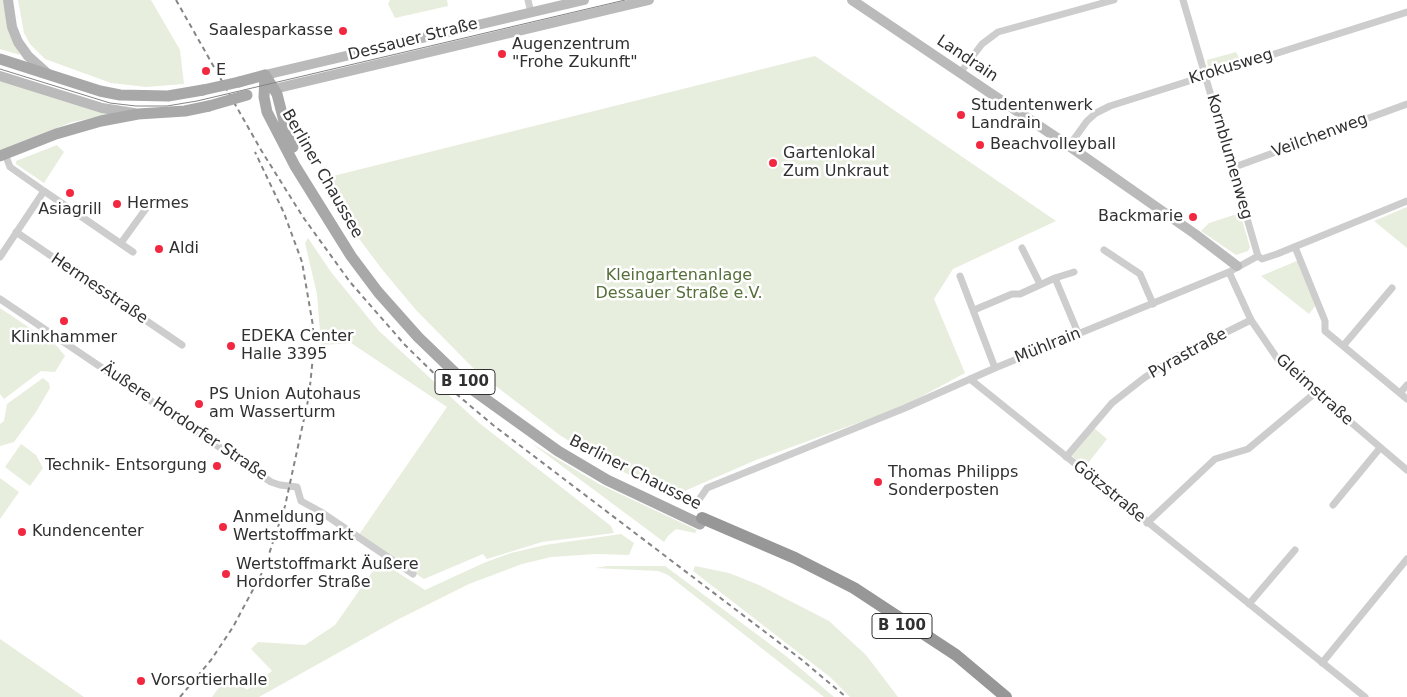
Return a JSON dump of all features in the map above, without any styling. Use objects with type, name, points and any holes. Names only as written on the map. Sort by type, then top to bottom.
[{"type":"highway","name":"Berliner Chaussee","points":[[701,521],[851,593],[950,659],[996,697]]},
{"type":"highway","name":"Berliner Chaussee","points":[[701,521],[795,558],[854,588],[956,655],[1006,697]]},
{"type":"main road","points":[[8,0],[12,27],[18,42],[28,56],[51,76]]},
{"type":"main road","name":"Dessauer Straße","points":[[0,59],[100,91],[134,97],[168,96],[239,82],[584,0]]},
{"type":"main road","name":"Dessauer Straße","points":[[2,155],[76,127],[138,114],[185,111],[209,106],[248,95],[649,0]]},
{"type":"main road","name":"Landrain","points":[[852,0],[1069,146],[1195,234],[1233,269]]},
{"type":"main road","name":"Berliner Chaussee","points":[[265,75],[269,90],[280,103],[288,137],[327,209],[371,272],[422,333],[477,384],[562,448],[627,484],[701,521]]},
{"type":"main road","points":[[0,76],[102,108],[138,114]]},
{"type":"main road","name":"Berliner Chaussee","points":[[269,90],[265,106],[295,166],[346,249],[391,306],[445,363],[473,390],[506,416],[558,451],[607,480],[701,521]]},
{"type":"main road","points":[[248,95],[259,98],[265,106]]},
{"type":"street","points":[[528,0],[531,13]]},
{"type":"street","points":[[960,73],[982,44],[998,32],[1114,0]]},
{"type":"street","name":"Kornblumenweg","points":[[1183,0],[1258,256]]},
{"type":"street","name":"Krokusweg","points":[[1069,146],[1087,121],[1103,110],[1205,74],[1407,12]]},
{"type":"street","name":"Veilchenweg","points":[[1232,168],[1407,104]]},
{"type":"street","points":[[2,155],[10,167],[134,252]]},
{"type":"street","points":[[0,257],[44,191]]},
{"type":"street","name":"Mühlrain","points":[[696,504],[707,488],[905,408],[995,368],[1152,304],[1233,269],[1258,256],[1262,259],[1296,247],[1407,201]]},
{"type":"street","points":[[121,243],[150,203]]},
{"type":"street","name":"Hermesstraße","points":[[16,232],[182,345]]},
{"type":"street","points":[[1296,247],[1325,321],[1325,331],[1407,399]]},
{"type":"street","points":[[1022,248],[1040,284]]},
{"type":"street","points":[[1104,250],[1140,274],[1152,304]]},
{"type":"street","name":"Gleimstraße","points":[[1233,269],[1251,320],[1279,361],[1314,393],[1407,470]]},
{"type":"street","points":[[974,310],[1074,272]]},
{"type":"street","points":[[960,276],[995,368]]},
{"type":"street","points":[[1055,278],[1078,334]]},
{"type":"street","points":[[1343,346],[1392,288]]},
{"type":"street","name":"Äußere Hordorfer Straße","points":[[0,299],[271,482],[297,487],[301,502],[413,574]]},
{"type":"street","name":"Pyrastraße","points":[[1066,457],[1112,403],[1144,378],[1174,358],[1251,320]]},
{"type":"street","name":"Götzstraße","points":[[970,379],[1365,697]]},
{"type":"street","points":[[1400,393],[1407,385]]},
{"type":"street","points":[[1147,523],[1170,499],[1215,459],[1248,449],[1314,393]]},
{"type":"street","points":[[1333,505],[1380,448]]},
{"type":"street","points":[[1249,604],[1295,550]]},
{"type":"street","points":[[1322,663],[1407,559]]},
{"type":"green space","points":[[0,0],[5,0],[20,55],[0,49]]},
{"type":"green space","points":[[18,0],[151,0],[180,50],[184,84],[146,87],[111,83],[45,59],[30,44],[24,33]]},
{"type":"green space","points":[[390,0],[447,0],[448,6],[395,18],[388,4]]},
{"type":"green space","points":[[1236,52],[1240,59],[1212,69],[1208,68],[1207,60]]},
{"type":"green space","name":"Kleingartenanlage Dessauer Straße e.V.","points":[[815,56],[1056,221],[953,269],[934,299],[965,373],[904,406],[756,460],[673,496],[615,468],[561,436],[476,371],[416,310],[381,268],[357,236],[321,179]]},
{"type":"green space","points":[[0,80],[109,114],[72,122],[0,150]]},
{"type":"green space","points":[[57,145],[64,152],[44,183],[16,164],[16,161]]},
{"type":"green space","points":[[1407,207],[1407,248],[1374,221]]},
{"type":"green space","points":[[1240,213],[1250,247],[1248,251],[1236,255],[1201,231],[1209,223]]},
{"type":"green space","points":[[308,238],[331,272],[379,331],[478,422],[611,526],[614,533],[542,542],[487,559],[483,554],[424,579],[358,536],[447,407],[351,343],[321,345],[317,294],[305,243]]},
{"type":"green space","points":[[1299,260],[1316,305],[1309,314],[1261,276]]},
{"type":"green space","points":[[0,308],[57,346],[65,356],[55,372],[41,371],[4,399],[0,394]]},
{"type":"green space","points":[[43,378],[49,383],[50,388],[36,412],[14,442],[0,446],[0,424],[4,421],[7,404]]},
{"type":"green space","points":[[1094,428],[1107,439],[1085,467],[1071,455]]},
{"type":"green space","points":[[531,443],[599,484],[697,530],[695,533],[676,529],[664,542]]},
{"type":"green space","points":[[21,444],[36,455],[43,468],[30,486],[5,467]]},
{"type":"green space","points":[[0,478],[19,492],[0,519]]},
{"type":"green space","points":[[621,534],[634,543],[629,555],[596,554],[551,557],[522,564],[469,584],[397,620],[259,697],[212,697],[229,674],[247,690],[272,671],[251,649],[258,642],[305,645],[335,625],[380,561],[425,590],[486,562],[511,553],[545,545]]},
{"type":"green space","points":[[607,566],[665,566],[786,656],[834,697],[824,697],[668,575],[658,571],[595,568]]},
{"type":"green space","points":[[695,566],[729,573],[759,585],[829,621],[866,655],[898,697],[850,697],[830,677],[693,571]]},
{"type":"green space","points":[[0,639],[84,697],[0,697]]},
{"type":"tram line","points":[[0,69],[110,103],[136,106],[167,106],[197,101],[625,0]]},
{"type":"railway","points":[[176,0],[261,150],[303,217],[350,282],[405,345],[448,387],[493,425],[802,660],[846,697]]},
{"type":"railway","points":[[180,697],[211,660],[233,627],[264,569],[285,506],[309,396],[313,356],[313,326],[302,262],[284,213],[255,152]]},
{"type":"place","name":"Saalesparkasse","points":[[343,31]]},
{"type":"place","name":"Augenzentrum \"Frohe Zukunft\"","points":[[502,54]]},
{"type":"place","name":"E","points":[[206,71]]},
{"type":"place","name":"Studentenwerk Landrain","points":[[961,115]]},
{"type":"place","name":"Beachvolleyball","points":[[980,145]]},
{"type":"place","name":"Gartenlokal Zum Unkraut","points":[[773,163]]},
{"type":"place","name":"Asiagrill","points":[[70,193]]},
{"type":"place","name":"Hermes","points":[[117,204]]},
{"type":"place","name":"Backmarie","points":[[1193,217]]},
{"type":"place","name":"Aldi","points":[[159,249]]},
{"type":"place","name":"Klinkhammer","points":[[64,321]]},
{"type":"place","name":"EDEKA Center Halle 3395","points":[[231,346]]},
{"type":"place","name":"PS Union Autohaus am Wasserturm","points":[[199,404]]},
{"type":"place","name":"Technik- Entsorgung","points":[[217,466]]},
{"type":"place","name":"Thomas Philipps Sonderposten","points":[[878,482]]},
{"type":"place","name":"Anmeldung Wertstoffmarkt","points":[[223,527]]},
{"type":"place","name":"Kundencenter","points":[[22,532]]},
{"type":"place","name":"Wertstoffmarkt Äußere Hordorfer Straße","points":[[226,574]]},
{"type":"place","name":"Vorsortierhalle","points":[[141,681]]}]
